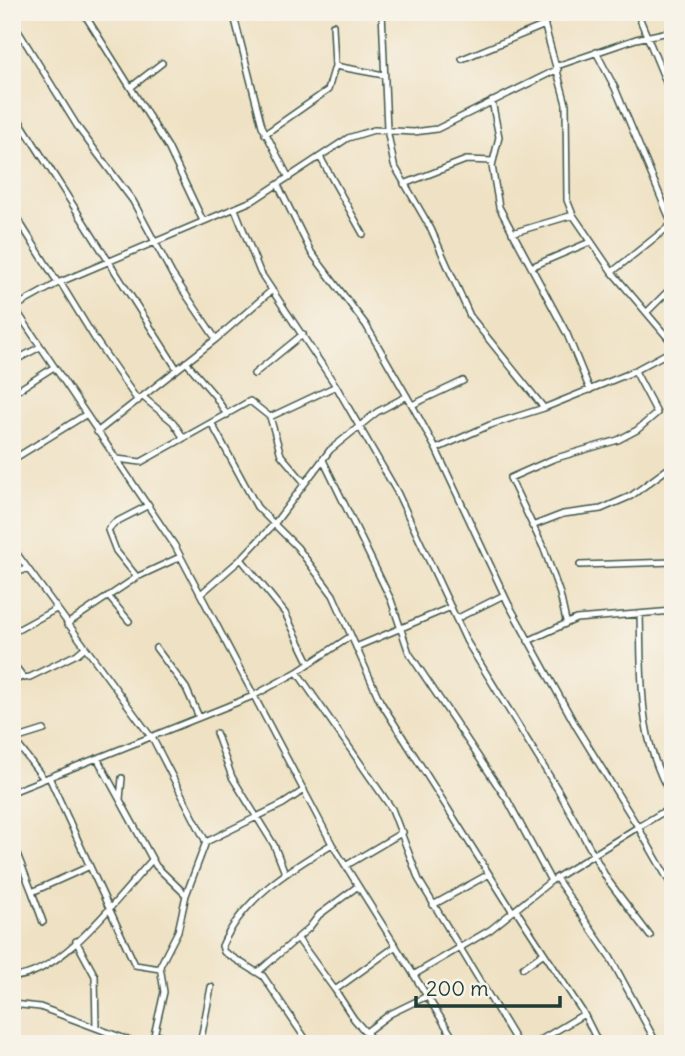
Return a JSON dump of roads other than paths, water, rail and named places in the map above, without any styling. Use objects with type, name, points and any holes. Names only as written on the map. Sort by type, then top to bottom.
[{"type":"street","points":[[83,12],[168,147],[203,221]]},
{"type":"street","points":[[233,12],[265,134],[289,178]]},
{"type":"street","points":[[383,12],[384,75],[390,154],[404,184],[431,229],[470,316],[544,408]]},
{"type":"street","points":[[541,12],[566,104],[566,194],[573,215],[612,272],[673,344]]},
{"type":"street","points":[[637,12],[673,99]]},
{"type":"street","points":[[12,21],[79,129],[133,201],[154,242],[216,339]]},
{"type":"street","points":[[265,134],[328,90],[335,66],[333,25]]},
{"type":"street","points":[[461,59],[545,25]]},
{"type":"street","points":[[457,1044],[332,844],[202,593],[149,505],[96,432],[13,307],[59,282],[235,209],[362,132],[437,130],[557,67],[596,52],[673,31]]},
{"type":"street","points":[[596,52],[615,88],[672,224],[612,272]]},
{"type":"street","points":[[131,87],[162,62]]},
{"type":"street","points":[[335,66],[384,75]]},
{"type":"street","points":[[492,101],[499,137],[493,161],[496,195],[512,233],[567,334],[590,390]]},
{"type":"street","points":[[12,109],[106,262],[177,369]]},
{"type":"street","points":[[320,157],[363,234]]},
{"type":"street","points":[[404,184],[460,162],[493,161]]},
{"type":"street","points":[[278,185],[311,252],[366,325],[407,396],[436,449],[528,641],[673,888]]},
{"type":"street","points":[[235,209],[260,272],[336,386],[397,492],[467,642],[607,879],[650,936]]},
{"type":"street","points":[[12,210],[140,399],[173,422],[183,437]]},
{"type":"street","points":[[512,233],[573,215]]},
{"type":"street","points":[[531,267],[590,242]]},
{"type":"street","points":[[647,312],[673,286]]},
{"type":"street","points":[[96,432],[216,339],[272,290]]},
{"type":"street","points":[[254,374],[303,334]]},
{"type":"street","points":[[12,362],[40,347]]},
{"type":"street","points":[[436,449],[490,425],[590,390],[673,350]]},
{"type":"street","points":[[186,362],[215,396],[227,415]]},
{"type":"street","points":[[12,394],[54,367]]},
{"type":"street","points":[[566,621],[560,594],[510,478],[553,458],[627,436],[657,413],[635,370]]},
{"type":"street","points":[[412,405],[463,381]]},
{"type":"street","points":[[270,417],[336,386]]},
{"type":"street","points":[[202,593],[241,559],[275,523],[330,450],[377,412],[407,396]]},
{"type":"street","points":[[116,459],[137,463],[253,400],[270,417],[281,455],[304,482]]},
{"type":"street","points":[[12,460],[85,415]]},
{"type":"street","points":[[212,424],[246,491],[325,582],[380,701],[489,874],[584,1014],[599,1044]]},
{"type":"street","points":[[323,460],[382,580],[409,653],[508,801],[554,880],[610,957],[657,1044]]},
{"type":"street","points":[[532,526],[563,514],[601,509],[631,496],[673,465]]},
{"type":"street","points":[[137,577],[116,551],[108,530],[149,505]]},
{"type":"street","points":[[12,547],[83,648],[151,737],[206,842]]},
{"type":"street","points":[[67,624],[137,577],[180,557]]},
{"type":"street","points":[[241,559],[285,613],[309,662]]},
{"type":"street","points":[[580,565],[673,562]]},
{"type":"street","points":[[12,576],[27,568]]},
{"type":"street","points":[[456,619],[504,595]]},
{"type":"street","points":[[108,596],[129,621]]},
{"type":"street","points":[[356,647],[451,607]]},
{"type":"street","points":[[12,633],[56,609]]},
{"type":"street","points":[[528,641],[566,621],[673,611]]},
{"type":"street","points":[[640,614],[643,718],[656,767],[673,799]]},
{"type":"street","points":[[12,792],[253,696],[297,672],[351,636]]},
{"type":"street","points":[[12,684],[22,676],[36,676],[83,648]]},
{"type":"street","points":[[156,648],[186,688],[199,717]]},
{"type":"street","points":[[12,662],[22,676]]},
{"type":"street","points":[[297,672],[392,809],[418,880],[462,948],[518,1044]]},
{"type":"street","points":[[44,730],[13,739],[47,778],[135,965],[160,969]]},
{"type":"street","points":[[216,733],[232,777],[257,817],[285,873]]},
{"type":"street","points":[[98,758],[152,860],[186,895]]},
{"type":"street","points":[[120,799],[122,778]]},
{"type":"street","points":[[152,1044],[164,992],[161,962],[178,931],[186,895],[206,842],[304,790]]},
{"type":"street","points":[[415,974],[462,948],[594,853],[673,806]]},
{"type":"street","points":[[347,865],[402,832]]},
{"type":"street","points":[[12,841],[43,922]]},
{"type":"street","points":[[309,1044],[258,972],[224,952],[222,946],[248,905],[285,873],[332,844]]},
{"type":"street","points":[[12,977],[40,971],[76,941],[152,860]]},
{"type":"street","points":[[32,892],[88,867]]},
{"type":"street","points":[[433,905],[489,874]]},
{"type":"street","points":[[258,972],[298,939],[319,915],[358,886]]},
{"type":"street","points":[[298,939],[376,1044]]},
{"type":"street","points":[[76,941],[95,976],[96,1027]]},
{"type":"street","points":[[335,989],[396,946]]},
{"type":"street","points":[[523,968],[544,953]]},
{"type":"street","points":[[156,1035],[200,1044],[211,987]]},
{"type":"street","points":[[366,1032],[390,1014],[427,996]]},
{"type":"street","points":[[12,1004],[40,1006],[139,1044]]},
{"type":"street","points":[[534,1044],[584,1014]]}]
